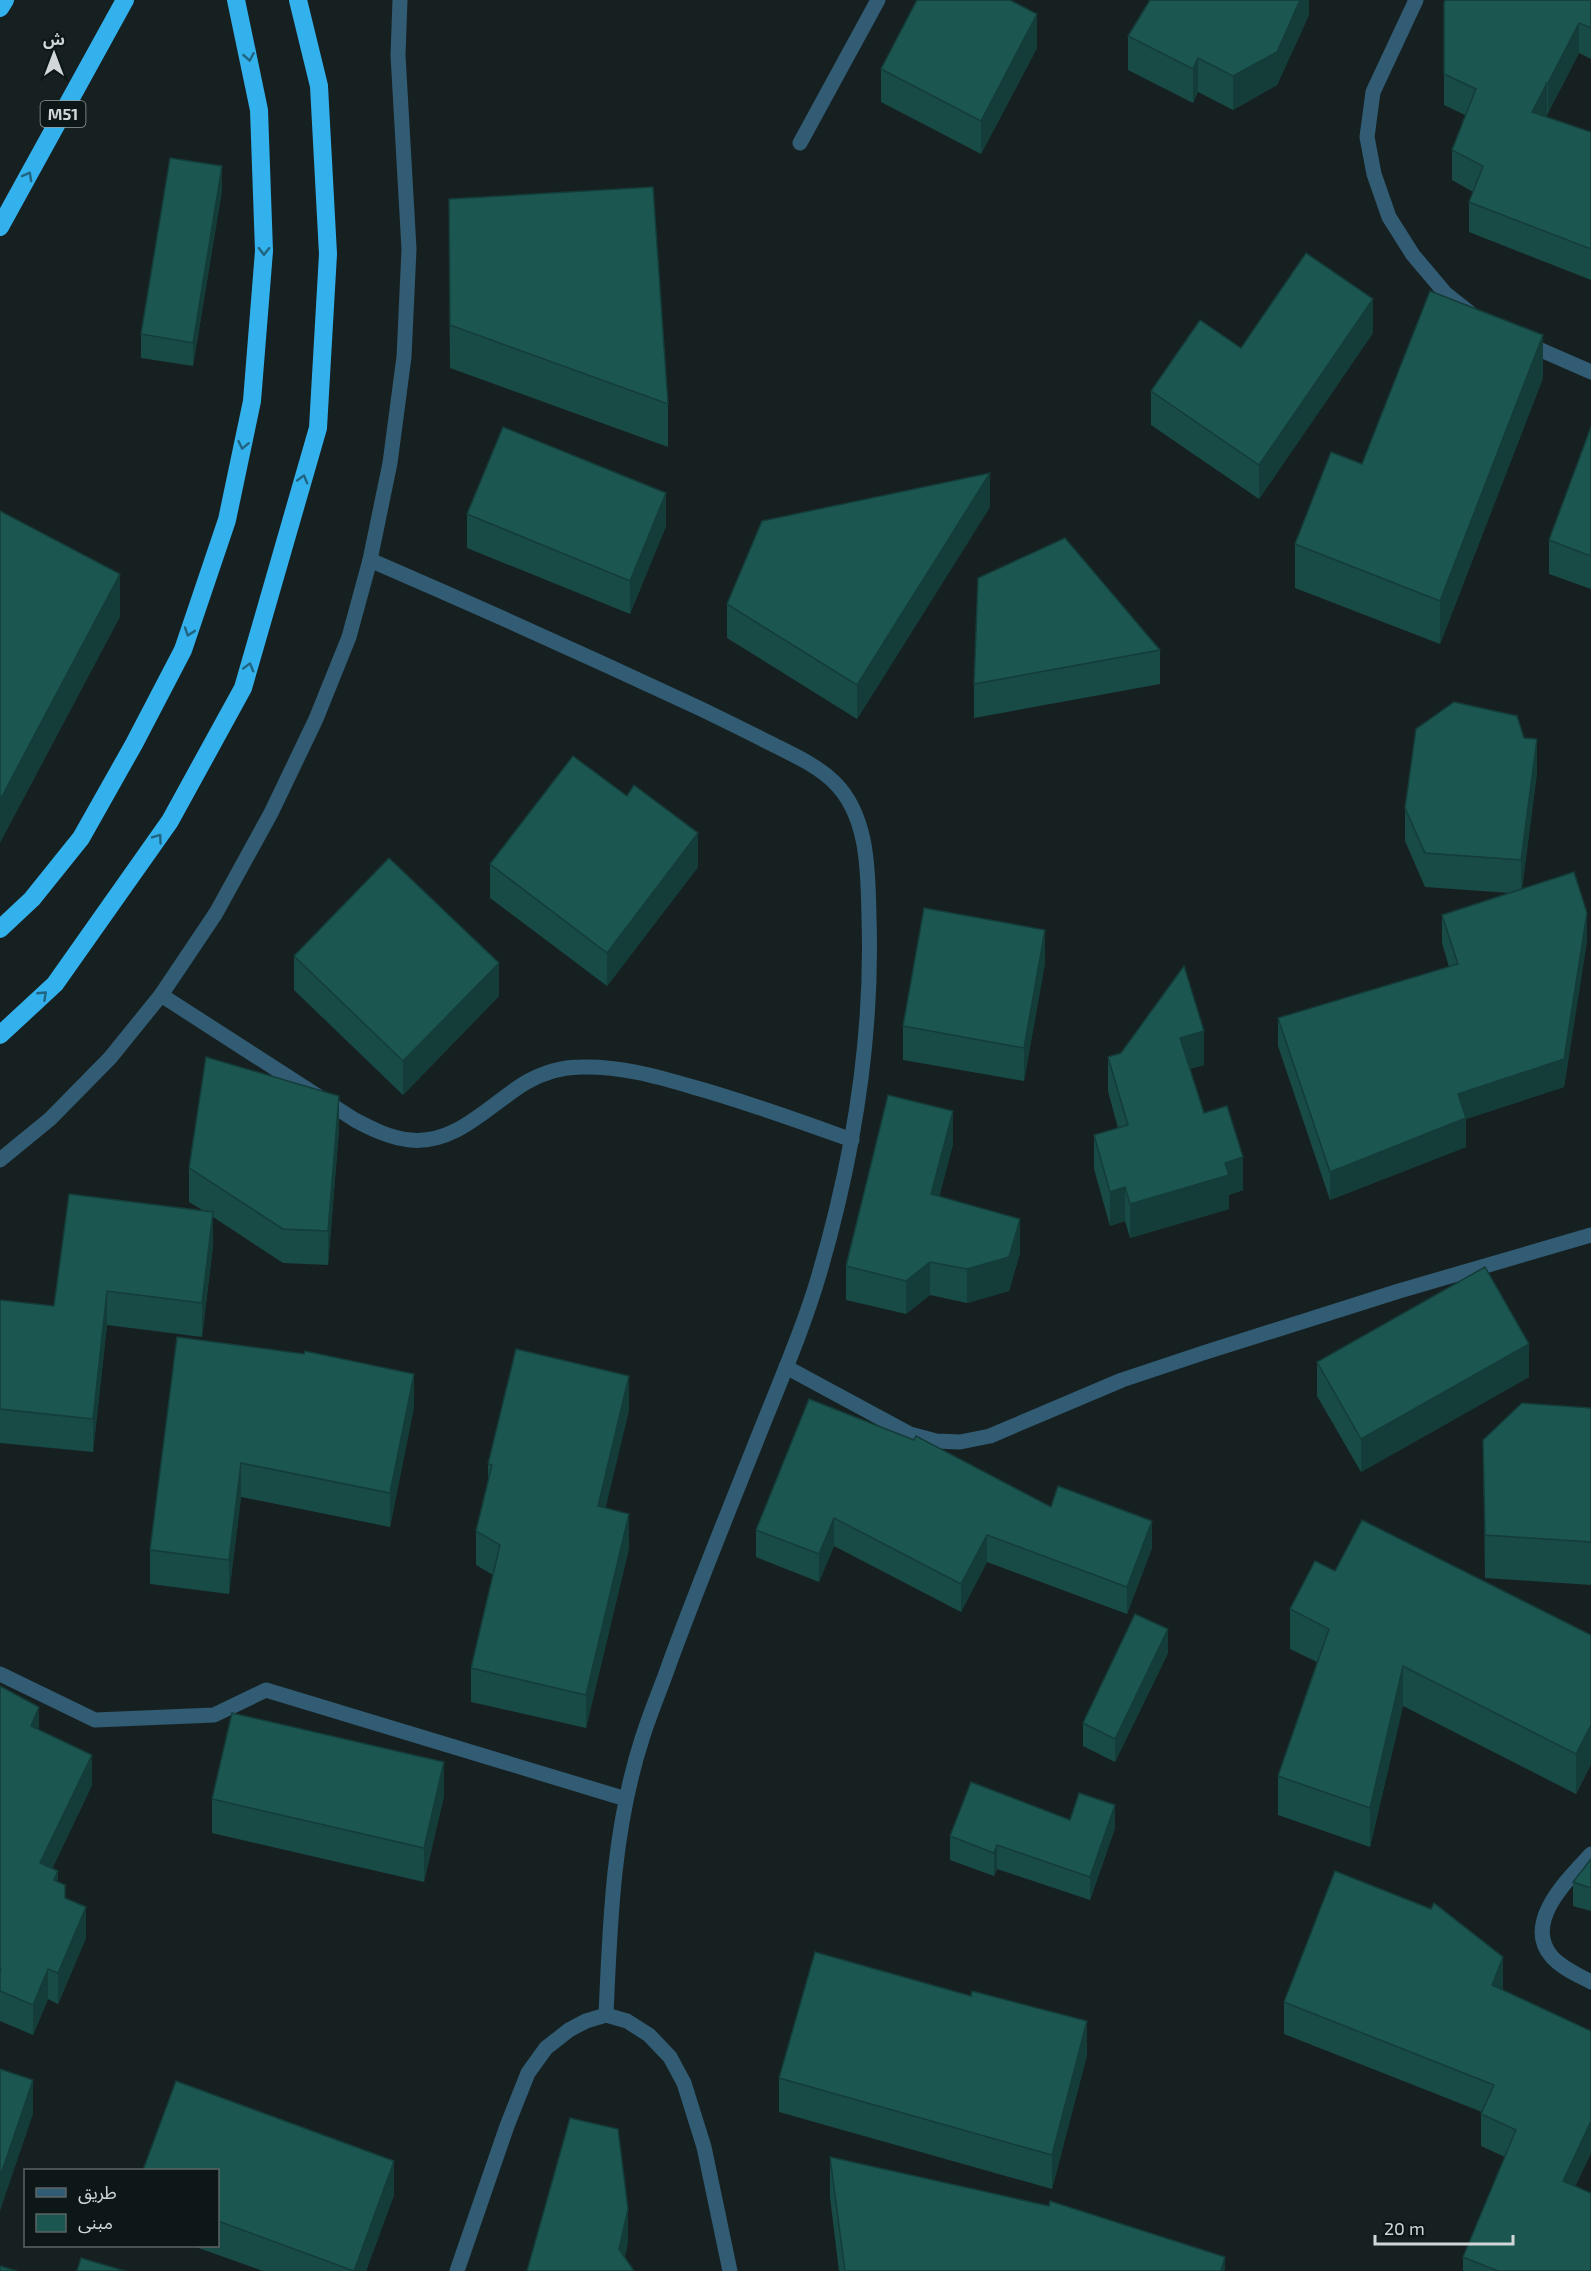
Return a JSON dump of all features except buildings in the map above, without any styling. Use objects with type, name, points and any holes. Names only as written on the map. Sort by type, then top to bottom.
[{"type":"highway","points":[[0,8],[5,0]]},
{"type":"highway","name":"M51","points":[[0,227],[125,0]]},
{"type":"highway","points":[[0,929],[32,899],[81,838],[134,744],[183,650],[227,520],[252,400],[264,251],[259,110],[236,0]]},
{"type":"highway","points":[[0,1035],[55,984],[170,821],[243,688],[318,428],[328,254],[319,86],[298,0]]},
{"type":"street","points":[[0,1160],[50,1119],[110,1058],[161,995],[216,913],[272,813],[316,720],[349,638],[370,560],[390,463],[404,357],[409,249],[398,55],[400,0]]},
{"type":"street","points":[[800,143],[878,0]]},
{"type":"street","points":[[1416,0],[1373,92],[1367,137],[1374,174],[1389,217],[1413,255],[1446,294],[1483,323]]},
{"type":"street","points":[[1516,338],[1591,372]]},
{"type":"street","points":[[370,560],[549,638],[808,762],[836,783],[850,805],[863,837],[868,881],[870,946],[868,1011],[852,1140],[819,1275],[786,1367],[696,1591],[641,1740],[616,1849],[611,1902],[606,2015]]},
{"type":"street","points":[[161,995],[355,1120],[382,1134],[411,1140],[438,1137],[460,1129],[526,1082],[552,1071],[579,1067],[613,1068],[647,1074],[728,1097],[852,1140]]},
{"type":"street","points":[[786,1367],[910,1434],[936,1441],[960,1443],[990,1436],[1122,1380],[1203,1353],[1410,1287],[1591,1235]]},
{"type":"street","points":[[0,1674],[95,1720],[214,1715],[266,1690],[626,1799]]},
{"type":"street","points":[[1591,1854],[1555,1896],[1544,1916],[1542,1932],[1544,1943],[1560,1965],[1591,1982]]},
{"type":"street","points":[[457,2271],[507,2126],[528,2073],[546,2048],[569,2030],[586,2021],[606,2015],[627,2021],[649,2035],[670,2057],[684,2083],[704,2147],[730,2271]]}]
